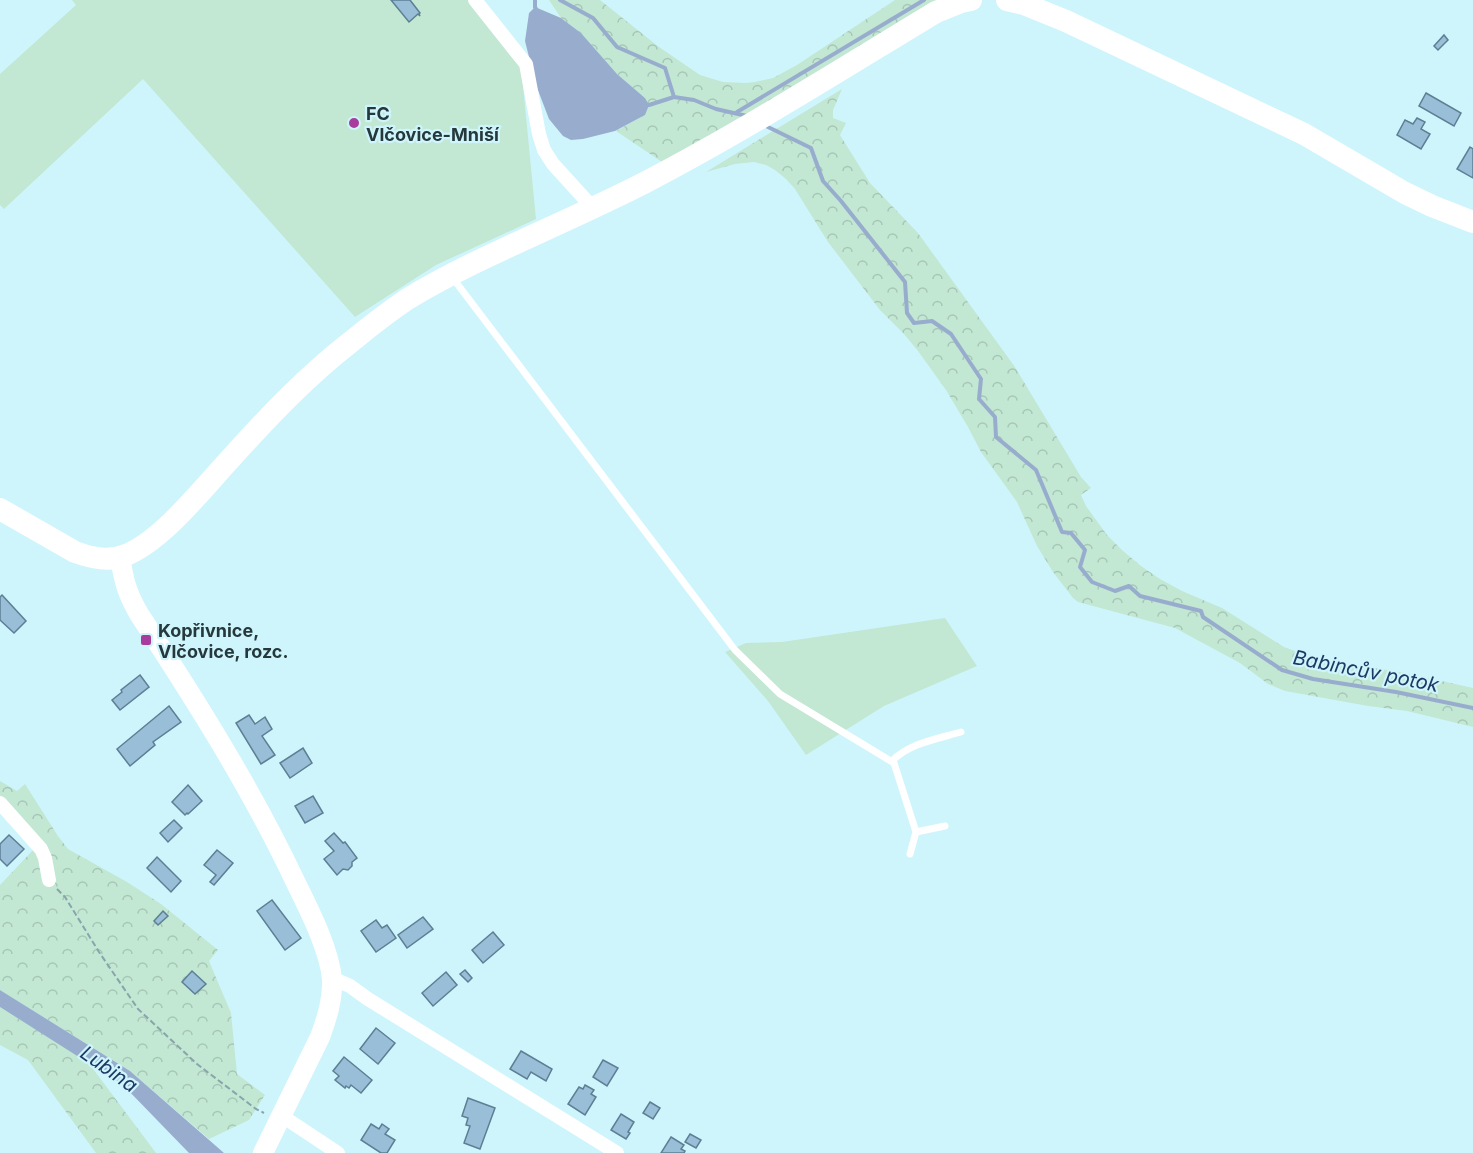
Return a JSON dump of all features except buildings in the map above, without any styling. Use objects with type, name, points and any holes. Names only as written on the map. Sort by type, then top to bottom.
[{"type":"main road","points":[[0,509],[75,552],[108,559],[135,551],[155,538],[264,422],[331,357],[406,300],[464,267],[593,208],[699,154],[936,12],[971,0]]},
{"type":"main road","points":[[1007,0],[1024,4],[1066,21],[1304,134],[1405,193],[1473,222]]},
{"type":"main road","points":[[120,557],[124,581],[134,605],[242,778],[275,839],[306,903],[324,948],[332,978],[329,1007],[320,1037],[263,1153]]},
{"type":"street","points":[[475,0],[526,64],[544,150],[553,164],[593,208]]},
{"type":"street","points":[[0,803],[41,849],[49,880]]},
{"type":"street","points":[[332,978],[350,986],[617,1153]]},
{"type":"street","points":[[282,1116],[338,1153]]},
{"type":"lane","points":[[450,275],[735,650],[780,694],[894,763],[916,832],[910,854]]},
{"type":"lane","points":[[892,761],[899,753],[920,743],[961,732]]},
{"type":"lane","points":[[916,832],[945,826]]},
{"type":"path","points":[[49,880],[65,897],[138,1009],[197,1064],[256,1109],[266,1113],[272,1109],[282,1116]]},
{"type":"green space","name":"FC Vlčovice-Mniší","points":[[72,0],[468,0],[521,65],[536,219],[436,265],[355,317],[143,79],[4,209],[0,205],[0,74],[76,5]]},
{"type":"green space","points":[[549,0],[600,0],[659,47],[700,75],[723,82],[746,83],[773,78],[797,65],[895,0],[937,0],[721,130],[662,162],[616,131],[645,115],[645,98],[617,74],[581,33],[561,18]]},
{"type":"green space","points":[[842,89],[833,110],[833,118],[846,123],[840,135],[870,183],[918,233],[1015,367],[1081,477],[1091,488],[1081,495],[1086,506],[1107,535],[1141,566],[1160,579],[1222,608],[1284,647],[1317,659],[1406,673],[1473,688],[1473,727],[1407,711],[1285,691],[1268,684],[1240,663],[1175,628],[1078,602],[1073,598],[1037,546],[1017,502],[981,452],[946,390],[918,351],[880,310],[828,242],[795,189],[775,170],[754,162],[735,164],[706,172]]},
{"type":"green space","points":[[945,618],[977,666],[884,706],[806,755],[768,701],[725,652],[746,643],[782,642]]},
{"type":"green space","points":[[0,781],[17,791],[25,784],[68,849],[161,904],[218,950],[209,961],[231,1013],[237,1074],[265,1095],[249,1120],[209,1139],[130,1071],[0,990],[0,885],[34,849],[0,810]]},
{"type":"green space","points":[[0,1007],[88,1062],[156,1153],[96,1153],[28,1060],[0,1045]]},
{"type":"water","points":[[535,7],[561,18],[581,33],[617,74],[645,98],[649,105],[645,115],[615,131],[583,139],[571,140],[563,136],[549,119],[536,85],[525,41],[529,13]]},
{"type":"water","name":"Lubina","points":[[0,990],[130,1071],[224,1153],[189,1153],[123,1085],[0,1007]]},
{"type":"waterway","points":[[535,0],[537,11]]},
{"type":"waterway","name":"Babincův potok","points":[[560,0],[593,18],[617,47],[665,68],[674,97],[694,100],[716,109],[747,116]]},
{"type":"waterway","points":[[737,112],[924,0]]},
{"type":"waterway","points":[[644,105],[674,97]]},
{"type":"waterway","name":"Babincův potok","points":[[768,127],[811,148],[823,181],[905,282],[907,313],[914,323],[932,321],[951,334],[981,379],[979,399],[995,417],[996,437],[1036,470],[1062,532],[1071,533],[1085,550],[1080,567],[1092,582],[1115,591],[1129,586],[1140,596],[1201,611],[1203,617],[1282,670],[1313,679],[1396,692],[1473,708]]},
{"type":"place","name":"FC Vlčovice-Mniší","points":[[354,123]]},
{"type":"place","name":"Kopřivnice, Vlčovice, rozc.","points":[[146,640]]}]
